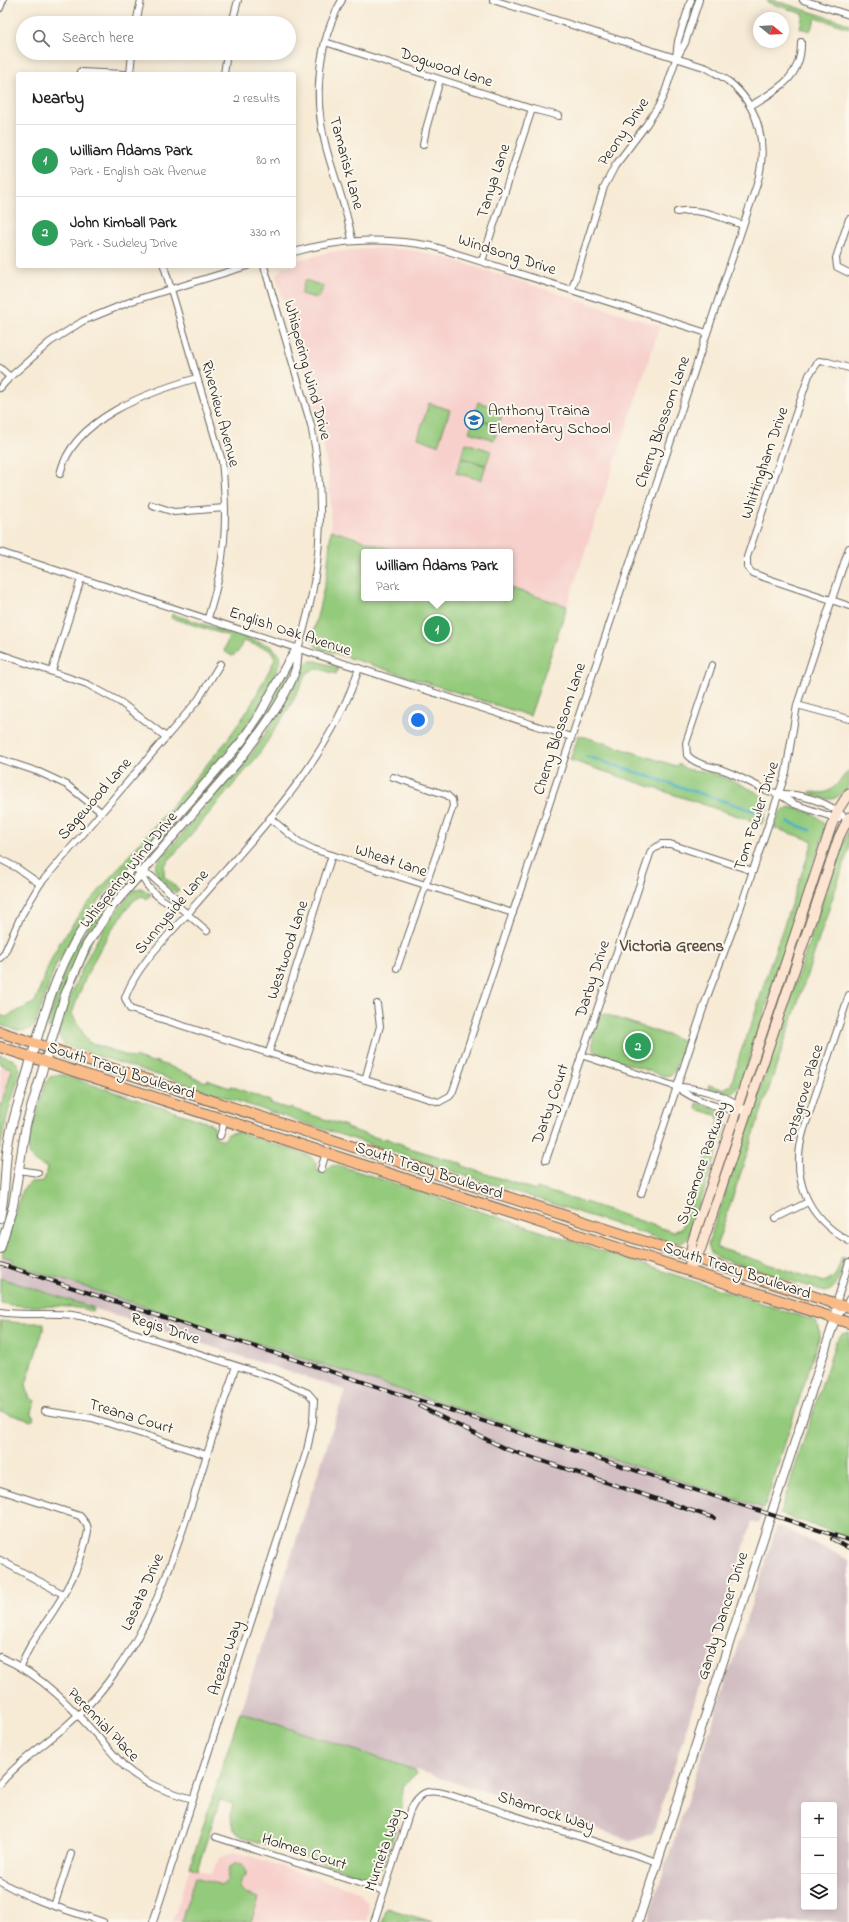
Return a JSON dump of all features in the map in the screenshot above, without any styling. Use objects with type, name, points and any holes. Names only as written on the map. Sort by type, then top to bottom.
[{"type":"main road","name":"Sycamore Parkway","points":[[693,1257],[692,1243],[737,1108],[837,814],[849,793]]},
{"type":"main road","name":"Sycamore Parkway","points":[[689,1271],[747,1111],[839,837],[848,819]]},
{"type":"main road","name":"South Tracy Boulevard","points":[[0,1032],[693,1257],[845,1304]]},
{"type":"main road","name":"South Tracy Boulevard","points":[[0,1047],[849,1323]]},
{"type":"street","points":[[0,8],[3,0]]},
{"type":"street","points":[[138,16],[141,0]]},
{"type":"street","points":[[234,16],[238,0]]},
{"type":"street","name":"Tamarisk Lane","points":[[342,0],[332,20],[325,42],[318,86],[321,126],[349,222],[352,240]]},
{"type":"street","name":"Cherry Blossom Lane","points":[[365,1080],[432,1102],[445,1100],[454,1091],[743,225],[760,172],[762,159],[761,134],[750,106],[738,90],[727,80],[706,68],[493,0]]},
{"type":"street","name":"Peony Drive","points":[[676,59],[678,41],[691,0]]},
{"type":"street","name":"Peony Drive","points":[[572,289],[604,188],[615,166],[658,107],[665,92],[676,59],[685,43],[699,0]]},
{"type":"street","points":[[803,0],[849,15]]},
{"type":"street","name":"Dogwood Lane","points":[[325,42],[440,80],[559,116]]},
{"type":"street","points":[[750,106],[775,92],[792,76],[800,60],[801,42]]},
{"type":"street","points":[[130,72],[131,60]]},
{"type":"street","points":[[224,72],[226,60]]},
{"type":"street","points":[[423,145],[440,80]]},
{"type":"street","name":"Tanya Lane","points":[[482,261],[532,109]]},
{"type":"street","points":[[677,212],[686,210],[701,212],[743,225]]},
{"type":"street","points":[[849,219],[836,258],[837,266],[849,273]]},
{"type":"street","name":"Windsong Drive","points":[[296,251],[352,240],[396,240],[432,246],[572,289],[707,333]]},
{"type":"street","name":"Riverview Avenue","points":[[165,268],[222,461],[225,508],[225,541],[221,569],[208,618]]},
{"type":"street","points":[[0,388],[10,377],[50,342],[83,321],[132,301],[240,268]]},
{"type":"street","name":"Whispering Wind Drive","points":[[0,1249],[13,1206],[26,1124],[70,982],[86,946],[112,908],[238,762],[257,737],[279,702],[296,668],[298,649],[312,599],[317,573],[320,497],[315,444],[311,425],[265,268]]},
{"type":"street","name":"Whittingham Drive","points":[[832,600],[752,572],[747,567],[747,557],[809,374],[819,362],[828,362],[849,368]]},
{"type":"street","points":[[0,368],[10,377]]},
{"type":"street","points":[[60,474],[63,461],[74,445],[91,428],[107,416],[130,402],[157,390],[197,378]]},
{"type":"street","points":[[152,506],[174,512],[225,508]]},
{"type":"street","name":"Tom Fowler Drive","points":[[641,1194],[779,794],[789,761],[797,705],[849,548]]},
{"type":"street","name":"English Oak Avenue","points":[[0,552],[81,579],[208,618],[298,649],[571,737]]},
{"type":"street","points":[[52,671],[81,579]]},
{"type":"street","points":[[832,600],[849,606]]},
{"type":"street","name":"Whispering Wind Drive","points":[[0,1218],[5,1193],[6,1162],[10,1134],[35,1043],[56,981],[73,944],[92,915],[241,742],[265,706],[287,664],[298,649]]},
{"type":"street","points":[[0,654],[87,684],[120,702],[166,738]]},
{"type":"street","name":"Sagewood Lane","points":[[0,958],[4,954],[21,916],[40,884],[198,700],[220,664]]},
{"type":"street","points":[[712,665],[686,742],[687,755],[697,762],[733,774],[753,785],[779,794],[794,804],[837,814]]},
{"type":"street","name":"Sunnyside Lane","points":[[359,668],[348,698],[314,762],[270,818],[168,934],[128,990],[125,998],[130,1009],[322,1070],[365,1080]]},
{"type":"street","points":[[797,705],[849,719]]},
{"type":"street","points":[[0,759],[39,772],[67,785],[101,812]]},
{"type":"street","points":[[393,777],[447,795],[452,800],[453,806],[397,968]]},
{"type":"street","points":[[779,794],[797,795],[848,819]]},
{"type":"street","name":"Wheat Lane","points":[[270,818],[299,842],[313,849],[512,914]]},
{"type":"street","name":"Darby Drive","points":[[581,1055],[648,855],[657,846],[670,844],[753,871]]},
{"type":"street","name":"Westwood Lane","points":[[269,1052],[332,855]]},
{"type":"street","points":[[0,859],[17,868],[40,884]]},
{"type":"street","points":[[134,867],[141,874],[144,883],[169,904],[178,906],[207,931]]},
{"type":"street","points":[[141,874],[151,876],[175,897],[178,906]]},
{"type":"street","name":"Potsgrove Place","points":[[808,1202],[799,1173],[799,1153],[801,1141],[849,995]]},
{"type":"street","points":[[365,1080],[380,1026],[378,1004]]},
{"type":"street","points":[[581,1055],[677,1087],[690,1087],[737,1108]]},
{"type":"street","name":"Darby Court","points":[[546,1160],[581,1055]]},
{"type":"street","points":[[677,1087],[688,1096],[747,1111]]},
{"type":"street","points":[[220,1136],[225,1120]]},
{"type":"street","points":[[321,1169],[326,1153]]},
{"type":"street","points":[[19,1170],[38,1173]]},
{"type":"street","points":[[776,1218],[808,1202],[826,1224],[849,1241]]},
{"type":"street","points":[[835,1319],[845,1304],[849,1262]]},
{"type":"street","points":[[835,1319],[845,1304]]},
{"type":"street","name":"Regis Drive","points":[[0,1312],[30,1315],[62,1314],[80,1316],[274,1378],[308,1393],[314,1400]]},
{"type":"street","name":"Gandy Dancer Drive","points":[[638,1922],[835,1319]]},
{"type":"street","name":"Lasata Drive","points":[[0,1784],[3,1775],[77,1716],[107,1683],[148,1621],[170,1567],[236,1366]]},
{"type":"street","name":"Arezzo Way","points":[[153,1922],[307,1450],[313,1421],[314,1400]]},
{"type":"street","name":"Treana Court","points":[[45,1411],[92,1418],[207,1455]]},
{"type":"street","points":[[0,1490],[80,1516],[87,1525],[87,1537],[64,1594],[35,1638],[21,1666]]},
{"type":"street","points":[[0,1560],[64,1594]]},
{"type":"street","name":"Perennial Place","points":[[0,1657],[21,1666],[48,1687],[125,1767],[137,1777],[156,1788],[194,1799]]},
{"type":"street","name":"Shamrock Way","points":[[427,1792],[432,1790],[447,1794],[658,1862]]},
{"type":"street","name":"Murrieta Way","points":[[374,1922],[410,1811],[415,1800],[427,1792]]},
{"type":"street","name":"Holmes Court","points":[[216,1837],[384,1891]]},
{"type":"street","points":[[54,1906],[71,1854]]},
{"type":"street","points":[[0,1881],[13,1890],[54,1906],[103,1922]]},
{"type":"shaded area","name":"Anthony Traina Elementary School","points":[[373,248],[412,250],[447,258],[660,326],[567,606],[513,589],[513,549],[390,549],[331,530],[329,479],[321,430],[276,276],[282,268],[296,268],[296,260],[330,252]]},
{"type":"shaded area","points":[[0,1064],[12,1068],[0,1109]]},
{"type":"shaded area","points":[[2,1256],[13,1259],[14,1264],[764,1508],[759,1524],[752,1522],[653,1833],[633,1841],[240,1712],[345,1390],[0,1278],[0,1262]]},
{"type":"shaded area","points":[[777,1526],[849,1560],[849,1922],[647,1922]]},
{"type":"shaded area","points":[[232,1852],[240,1853],[359,1892],[368,1904],[369,1910],[366,1922],[172,1922],[190,1867],[211,1874],[219,1858]]},
{"type":"green space","points":[[768,0],[773,0],[849,24],[849,28],[816,18],[810,31],[800,28],[803,14],[767,2]]},
{"type":"green space","points":[[305,280],[323,286],[320,296],[316,298],[301,294]]},
{"type":"green space","points":[[478,402],[503,410],[499,425],[474,417]]},
{"type":"green space","points":[[429,403],[450,410],[438,445],[418,438]]},
{"type":"green space","points":[[474,418],[499,426],[494,440],[469,432]]},
{"type":"green space","points":[[466,443],[491,451],[486,465],[461,457]]},
{"type":"green space","points":[[461,458],[486,466],[481,480],[456,473]]},
{"type":"green space","points":[[331,530],[390,549],[361,549],[361,601],[513,601],[513,589],[567,606],[530,716],[316,647],[312,638],[327,574]]},
{"type":"green space","points":[[172,614],[271,646],[280,655],[280,663],[271,684],[254,714],[237,739],[84,918],[56,965],[35,1025],[23,1031],[0,1025],[0,1015],[6,1017],[35,1002],[50,962],[59,944],[81,912],[225,743],[250,707],[275,659],[271,650],[243,641],[238,652],[232,656],[224,651],[229,636],[171,618]]},
{"type":"green space","points":[[309,661],[317,661],[338,668],[336,674],[317,668],[307,673],[292,703],[257,757],[164,866],[164,876],[179,890],[176,893],[158,877],[155,869],[156,864],[253,752],[280,711],[302,667]]},
{"type":"green space","points":[[292,663],[294,667],[274,707],[250,743],[179,824],[187,809],[234,755]]},
{"type":"green space","points":[[579,735],[676,766],[679,764],[689,770],[704,771],[732,780],[760,794],[766,799],[768,803],[767,811],[762,824],[570,760]]},
{"type":"green space","points":[[849,770],[849,786],[844,792],[835,798],[827,799],[810,794],[811,791],[818,793],[829,791]]},
{"type":"green space","points":[[789,807],[806,811],[822,820],[825,831],[741,1083],[734,1092],[724,1094],[708,1089],[709,1085],[723,1089],[731,1085],[741,1051],[755,1014],[767,974],[813,841],[774,828],[780,812]]},
{"type":"green space","points":[[849,829],[849,849],[716,1247],[824,1282],[835,1276],[842,1257],[845,1258],[839,1279],[833,1288],[825,1292],[718,1258],[711,1253],[708,1244],[835,864]]},
{"type":"green space","points":[[818,873],[821,874],[818,887],[757,1074],[752,1072]]},
{"type":"green space","points":[[125,886],[102,916],[52,1028],[48,1028],[47,1025],[72,950],[103,907]]},
{"type":"green space","points":[[141,888],[151,894],[147,899],[143,896],[134,900],[107,937],[87,974],[72,1014],[88,1042],[133,1058],[134,1057],[153,1063],[154,1061],[192,1075],[192,1077],[206,1082],[207,1080],[230,1088],[231,1086],[270,1101],[270,1103],[346,1126],[346,1128],[384,1140],[385,1138],[404,1145],[403,1146],[463,1164],[462,1166],[536,1190],[537,1188],[585,1202],[673,1232],[682,1228],[719,1120],[716,1115],[696,1109],[697,1103],[716,1109],[726,1119],[727,1124],[688,1238],[682,1243],[673,1243],[65,1045],[59,1037],[59,1030],[77,980],[93,948],[112,917],[130,894]]},
{"type":"green space","points":[[602,1013],[685,1041],[674,1072],[670,1075],[664,1076],[596,1053],[593,1039]]},
{"type":"green space","points":[[0,1055],[14,1060],[20,1068],[20,1072],[8,1113],[0,1149],[0,1109],[12,1069],[0,1064]]},
{"type":"green space","points":[[55,1075],[63,1075],[209,1123],[214,1127],[215,1137],[224,1140],[229,1133],[238,1132],[310,1156],[316,1162],[316,1170],[324,1172],[329,1166],[338,1165],[813,1320],[819,1327],[820,1335],[764,1508],[14,1264],[13,1259],[2,1256],[22,1190],[31,1182],[44,1181],[47,1167],[35,1162],[29,1153],[28,1144],[45,1084],[50,1077]]},
{"type":"green space","points":[[0,1278],[94,1308],[92,1311],[81,1308],[58,1306],[23,1306],[0,1303]]},
{"type":"green space","points":[[0,1321],[44,1323],[26,1384],[29,1397],[35,1401],[31,1411],[34,1419],[31,1421],[0,1411]]},
{"type":"green space","points":[[849,1332],[849,1537],[780,1514],[836,1341],[842,1334]]},
{"type":"green space","points":[[240,1712],[415,1770],[417,1774],[409,1779],[403,1787],[402,1810],[383,1866],[374,1874],[360,1875],[243,1837],[235,1831],[233,1827],[231,1814],[233,1804],[220,1800],[197,1870],[190,1867]]},
{"type":"green space","points":[[236,1863],[241,1864],[246,1870],[246,1875],[240,1883],[241,1890],[245,1894],[259,1898],[251,1922],[181,1922],[195,1877],[221,1885],[227,1880],[229,1868]]},
{"type":"green space","points":[[387,1908],[432,1922],[382,1922]]},
{"type":"waterway","points":[[586,756],[754,811]]},
{"type":"waterway","points":[[788,822],[810,830]]},
{"type":"railway","points":[[0,1264],[849,1540]]},
{"type":"railway","points":[[419,1406],[506,1449],[714,1518]]},
{"type":"railway","points":[[832,1539],[849,1548]]},
{"type":"place","name":"Anthony Traina Elementary School","points":[[474,420]]},
{"type":"place","name":"William Adams Park","points":[[437,629]]},
{"type":"place","name":"John Kimball Park","points":[[638,1046]]},
{"type":"district","name":"Victoria Greens","points":[[672,946]]}]
